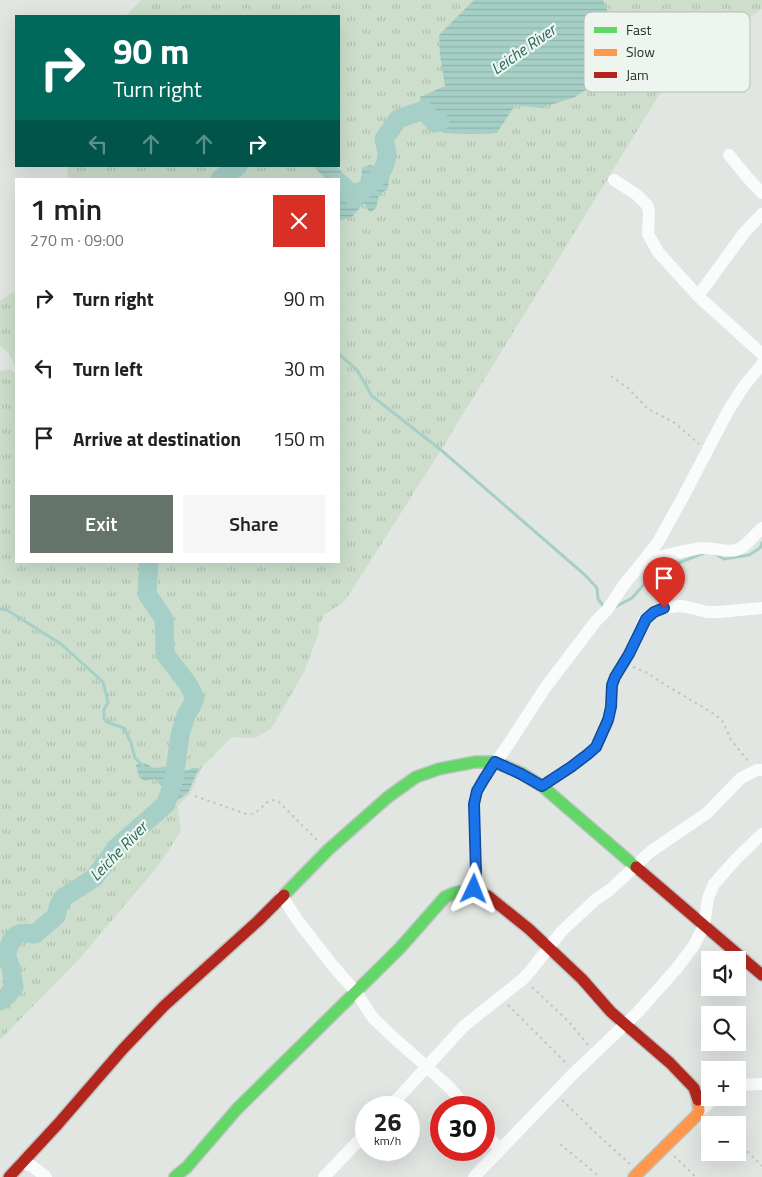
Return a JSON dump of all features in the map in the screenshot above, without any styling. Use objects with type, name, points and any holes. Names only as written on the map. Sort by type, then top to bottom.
[{"type":"street","points":[[730,156],[760,186]]},
{"type":"street","points":[[614,180],[638,194],[647,205],[649,211],[648,234],[658,252],[698,296],[762,354]]},
{"type":"street","points":[[698,296],[744,233],[762,214]]},
{"type":"street","points":[[474,889],[476,873],[474,804],[477,791],[545,688],[644,561],[669,523],[728,411],[744,386],[762,364]]},
{"type":"street","points":[[644,561],[701,548],[737,550],[762,528]]},
{"type":"street","points":[[542,786],[582,759],[596,747],[611,707],[612,685],[615,677],[635,643],[646,619],[654,612],[664,608],[680,606],[687,606],[707,612],[762,608]]},
{"type":"street","points":[[9,1177],[164,1006],[228,948],[310,867],[388,797],[416,777],[439,769],[475,762],[495,762],[542,786],[762,975]]},
{"type":"street","points":[[400,1096],[464,1026],[501,998],[532,970],[569,925],[595,900],[611,889],[658,846],[708,813],[741,778],[760,770]]},
{"type":"street","points":[[474,1177],[555,1093],[625,1025],[677,968],[693,947],[704,926],[708,898],[714,884],[762,834]]},
{"type":"street","points":[[175,1177],[187,1167],[237,1109],[400,948],[445,897],[474,889],[483,893],[508,911],[529,929],[582,979],[611,1012],[670,1063],[694,1088],[698,1096],[699,1111]]},
{"type":"street","points":[[282,896],[298,921],[356,992],[372,1018],[457,1096]]},
{"type":"street","points":[[746,1085],[762,1084]]},
{"type":"street","points":[[636,1174],[665,1148],[705,1106]]},
{"type":"street","points":[[495,1143],[501,1149]]},
{"type":"street","points":[[324,1177],[355,1145]]},
{"type":"street","points":[[22,1163],[32,1166],[46,1177]]},
{"type":"path","points":[[611,376],[636,395],[648,409],[675,423],[696,442],[708,449]]},
{"type":"path","points":[[624,662],[648,673],[716,715],[723,722],[731,740],[744,757],[760,770]]},
{"type":"path","points":[[195,796],[246,814],[257,812],[270,800],[274,799],[328,850]]},
{"type":"path","points":[[523,979],[569,1022],[595,1054]]},
{"type":"path","points":[[501,998],[575,1073]]},
{"type":"path","points":[[555,1093],[636,1174]]},
{"type":"path","points":[[560,1144],[600,1177]]},
{"type":"path","points":[[665,1148],[696,1177]]},
{"type":"path","points":[[746,1150],[762,1166]]},
{"type":"green space","points":[[141,0],[762,0],[762,9],[750,17],[750,12],[584,12],[584,92],[661,92],[441,450],[345,601],[324,615],[304,672],[271,729],[255,738],[232,737],[202,767],[190,794],[178,806],[181,831],[158,866],[81,957],[0,1040],[0,371],[11,369],[15,374],[15,563],[340,563],[340,178],[68,178],[67,167],[340,167],[340,15],[127,15]]},
{"type":"green space","points":[[15,291],[15,366],[8,352],[0,346],[0,301]]},
{"type":"water","points":[[474,0],[603,0],[608,12],[584,12],[584,91],[575,97],[541,108],[515,105],[497,133],[443,133],[421,118],[420,97],[445,86],[439,35]]},
{"type":"water","points":[[391,160],[388,188],[379,196],[376,208],[370,213],[364,203],[352,217],[340,221],[340,178],[325,178],[314,167],[338,167],[351,184],[361,182],[362,168],[370,165],[381,168]]},
{"type":"water","points":[[145,763],[153,768],[174,766],[181,772],[199,768],[188,793],[158,814],[155,810],[163,798],[164,790],[159,782],[153,779],[145,781],[139,777],[136,765]]},
{"type":"waterway","name":"Leiche River","points":[[340,183],[354,197],[380,174],[386,162],[387,153],[384,139],[398,119],[424,110],[435,123],[440,122]]},
{"type":"waterway","name":"Leiche River","points":[[221,178],[237,167]]},
{"type":"waterway","points":[[340,355],[357,370],[372,396],[441,450],[585,575],[597,588],[598,599],[605,608]]},
{"type":"waterway","points":[[717,555],[724,559],[749,555],[760,548],[762,543]]},
{"type":"waterway","points":[[615,607],[632,598],[655,572],[704,553]]},
{"type":"waterway","name":"Leiche River","points":[[0,1001],[14,987],[11,968],[6,955],[12,939],[22,933],[35,934],[56,916],[59,905],[64,897],[94,878],[117,847],[166,804],[174,778],[180,735],[186,715],[195,698],[188,684],[165,654],[164,619],[147,594],[148,563]]},
{"type":"waterway","points":[[0,609],[7,610],[61,644],[103,682],[108,702],[104,710],[104,719],[107,722],[124,728],[135,758],[143,766]]},
{"type":"traffic: fast","points":[[284,895],[328,850],[388,797],[416,777],[439,769],[475,762],[495,762],[521,773],[542,786],[636,867]]},
{"type":"traffic: fast","points":[[175,1177],[187,1167],[237,1109],[400,948],[445,897],[474,889],[488,896]]},
{"type":"traffic: slow","points":[[634,1177],[696,1116],[699,1111],[698,1100]]},
{"type":"traffic: jam","points":[[636,867],[762,975]]},
{"type":"traffic: jam","points":[[9,1177],[164,1006],[284,895]]},
{"type":"traffic: jam","points":[[488,896],[529,929],[582,979],[611,1012],[670,1063],[694,1088],[698,1100]]},
{"type":"route","points":[[474,889],[476,873],[474,804],[477,791],[495,762],[542,786],[571,767],[596,747],[608,720],[611,707],[612,685],[615,677],[635,643],[646,619],[654,612],[664,608]]}]
